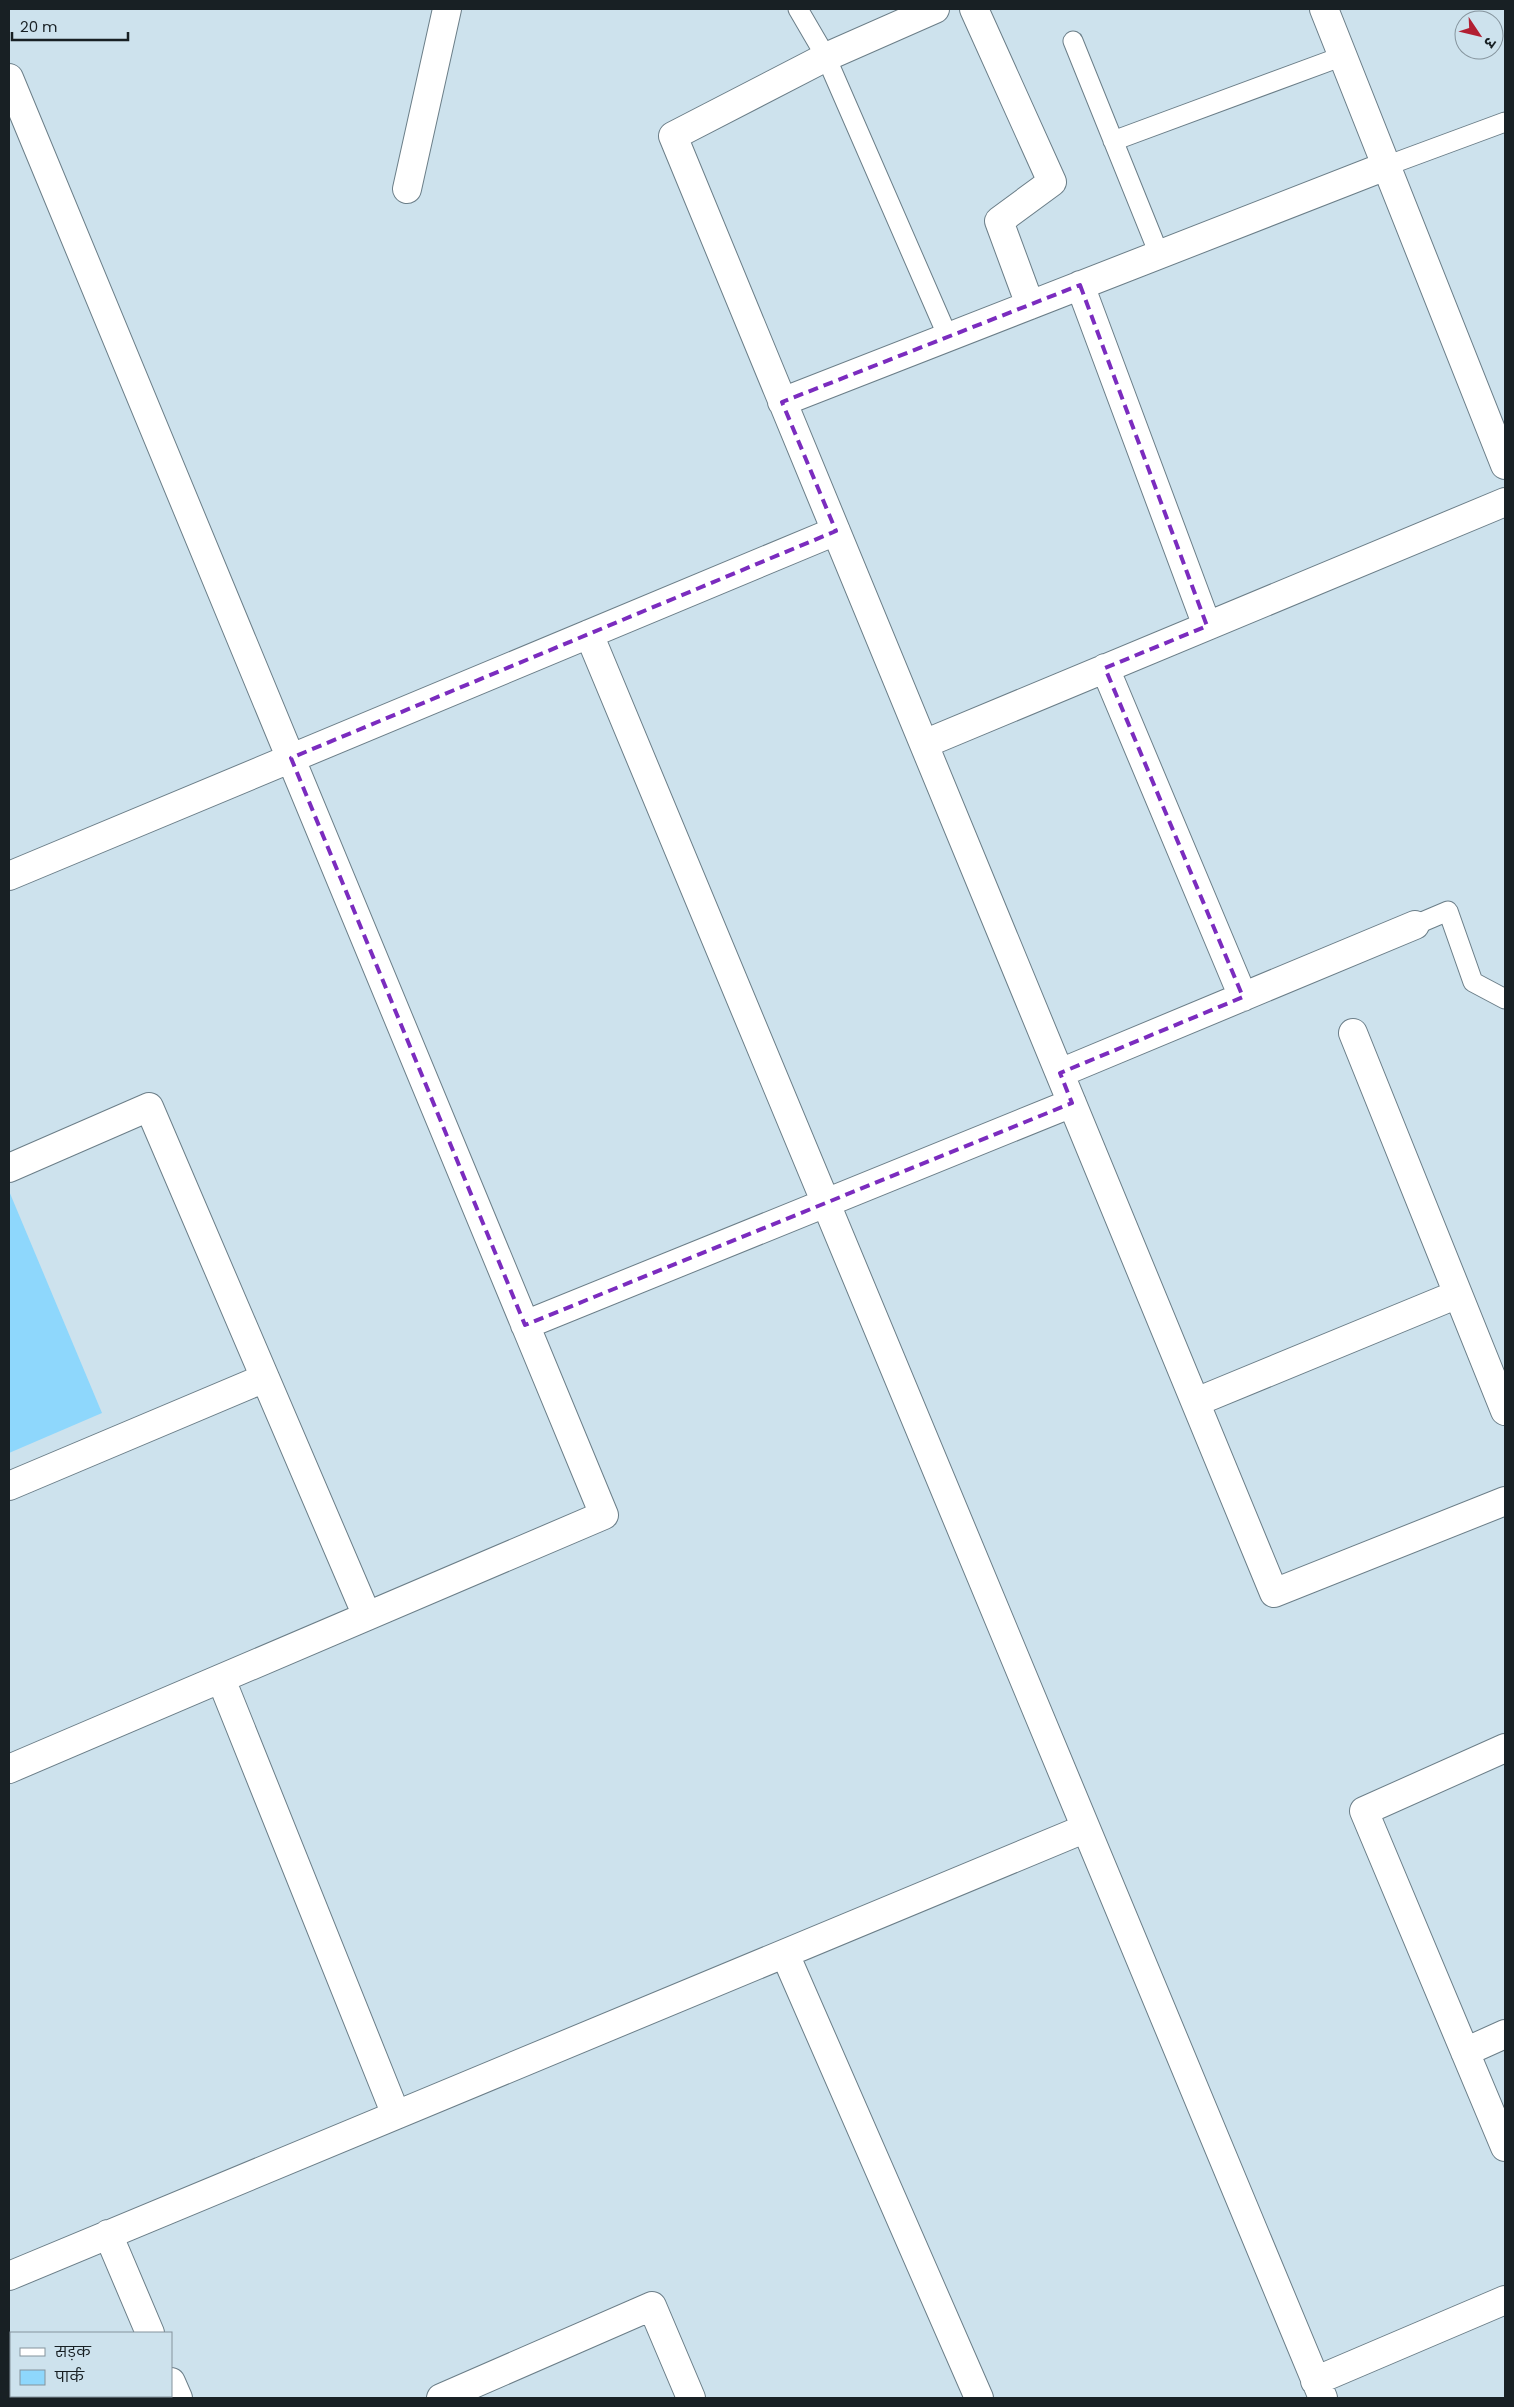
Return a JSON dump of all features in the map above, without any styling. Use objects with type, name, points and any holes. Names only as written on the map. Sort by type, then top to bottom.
[{"type":"street","points":[[407,189],[447,9]]},
{"type":"street","points":[[935,9],[826,57],[672,136],[1274,1593],[1505,1501]]},
{"type":"street","points":[[974,9],[1052,182],[999,221],[1030,305]]},
{"type":"street","points":[[1324,9],[1505,465]]},
{"type":"street","points":[[9,78],[604,1515],[9,1769]]},
{"type":"street","points":[[782,402],[1386,166]]},
{"type":"street","points":[[1080,285],[1206,626]]},
{"type":"street","points":[[924,744],[1505,502]]},
{"type":"street","points":[[9,876],[836,531]]},
{"type":"street","points":[[588,634],[1084,1829],[1319,2389],[1505,2300]]},
{"type":"street","points":[[1105,668],[1244,997]]},
{"type":"street","points":[[1060,1073],[1416,925]]},
{"type":"street","points":[[1353,1033],[1505,1411]]},
{"type":"street","points":[[525,1325],[1072,1103]]},
{"type":"street","points":[[9,1168],[149,1107],[367,1616]]},
{"type":"street","points":[[1196,1402],[1458,1294]]},
{"type":"street","points":[[9,1486],[265,1378]]},
{"type":"street","points":[[221,1679],[396,2115]]},
{"type":"street","points":[[1505,1748],[1364,1811],[1505,2147]]},
{"type":"street","points":[[9,2276],[1084,1829]]},
{"type":"street","points":[[785,1954],[979,2398]]},
{"type":"street","points":[[1465,2052],[1505,2034]]},
{"type":"street","points":[[108,2234],[150,2332]]},
{"type":"street","points":[[440,2398],[652,2306],[691,2398]]},
{"type":"street","points":[[172,2384],[178,2398]]},
{"type":"lane","points":[[798,9],[826,57],[948,337]]},
{"type":"lane","points":[[1073,41],[1159,254]]},
{"type":"lane","points":[[1113,141],[1342,56]]},
{"type":"lane","points":[[1386,166],[1505,122]]},
{"type":"lane","points":[[1416,925],[1448,911],[1473,982],[1505,999]]},
{"type":"highlighted area","points":[[1080,285],[1207,626],[1105,668],[1243,997],[1060,1073],[1072,1103],[525,1325],[291,758],[836,531],[782,402]]},
{"type":"green space","points":[[9,1191],[102,1413],[9,1453]]}]
